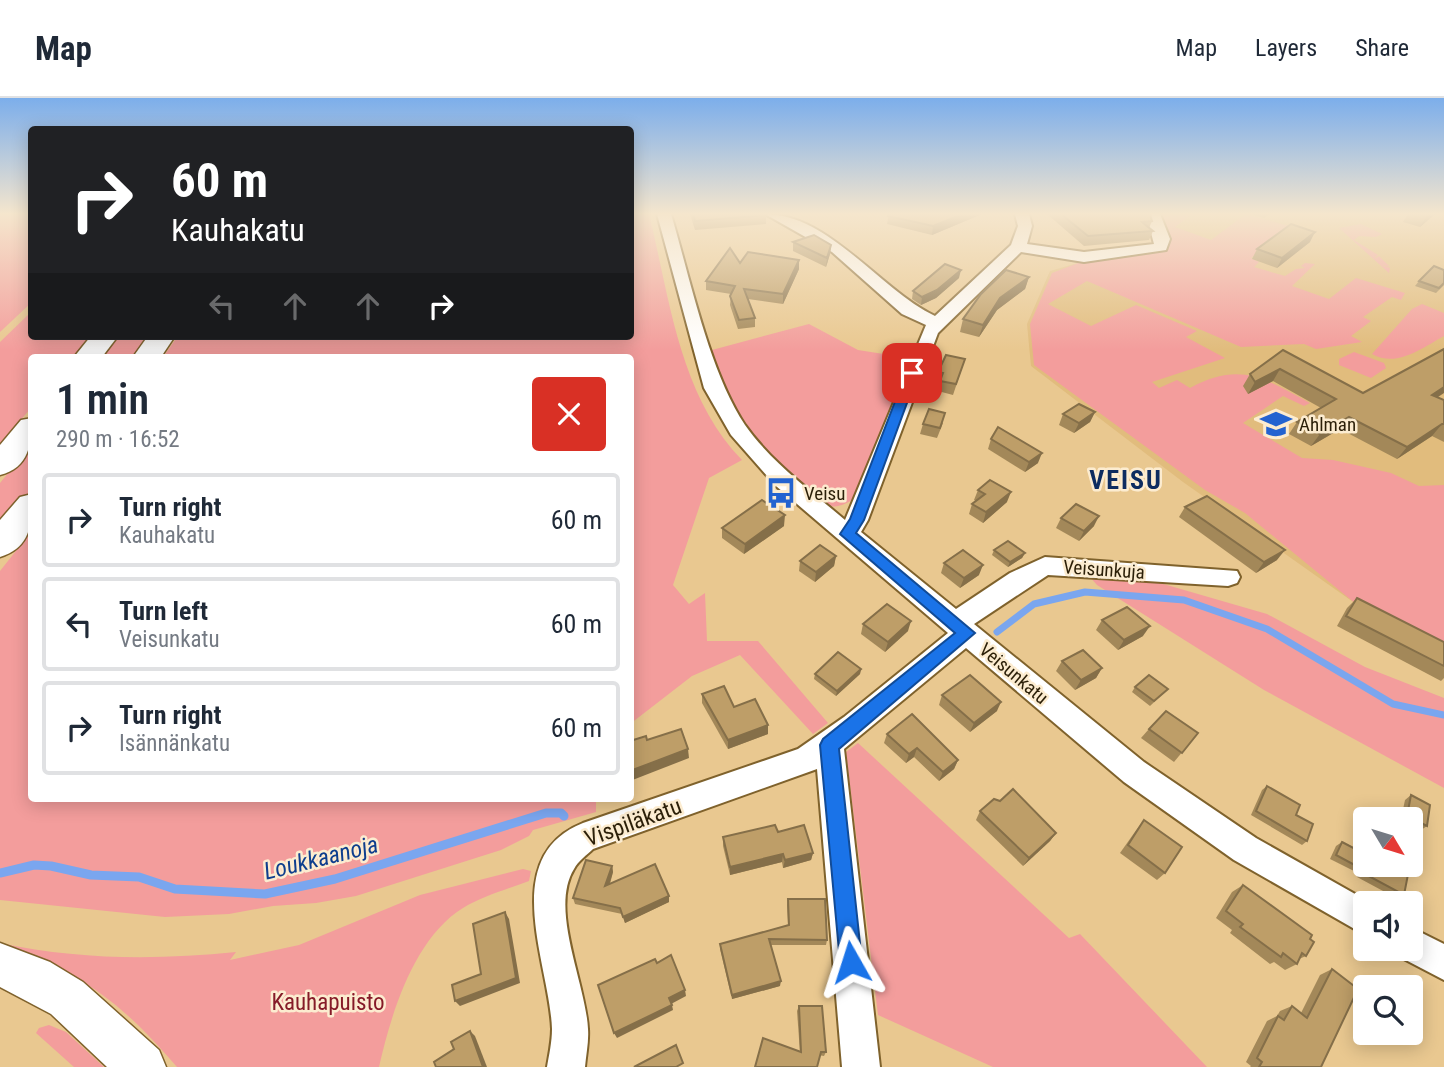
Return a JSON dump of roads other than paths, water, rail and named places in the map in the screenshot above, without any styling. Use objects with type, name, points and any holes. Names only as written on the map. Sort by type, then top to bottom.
[{"type":"highway","points":[[91,354],[102,340]]},
{"type":"highway","points":[[0,466],[28,432]]},
{"type":"highway","points":[[0,544],[28,510]]},
{"type":"main road","points":[[0,965],[34,978],[67,998],[142,1067]]},
{"type":"street","name":"Veisunkatu","points":[[676,259],[705,363],[727,414],[744,438],[784,481],[1134,772],[1245,849],[1353,911]]},
{"type":"street","points":[[849,259],[908,310],[935,323]]},
{"type":"street","points":[[848,534],[857,520],[908,383],[935,323],[1005,259]]},
{"type":"street","name":"Veisunkuja","points":[[829,745],[960,628],[1019,580],[1045,566],[1228,577]]},
{"type":"street","points":[[829,745],[861,1067]]},
{"type":"street","name":"Vispiläkatu","points":[[566,1067],[570,1030],[551,935],[551,902],[554,870],[571,845],[583,838],[781,771],[829,745]]},
{"type":"street","points":[[1423,951],[1444,963]]},
{"type":"waterway","points":[[997,632],[1034,604],[1085,592],[1184,600],[1267,629],[1393,704],[1444,715]]},
{"type":"waterway","name":"Loukkaanoja","points":[[0,873],[34,865],[51,866],[91,875],[139,877],[175,889],[265,894],[335,879],[546,813],[561,813],[564,816]]},
{"type":"place","name":"Ahlman","points":[[1276,424]]},
{"type":"place","name":"Veisu","points":[[781,493]]},
{"type":"district","name":"VEISU","points":[[1126,480]]},
{"type":"park label","name":"Kauhapuisto","points":[[328,1002]]}]
